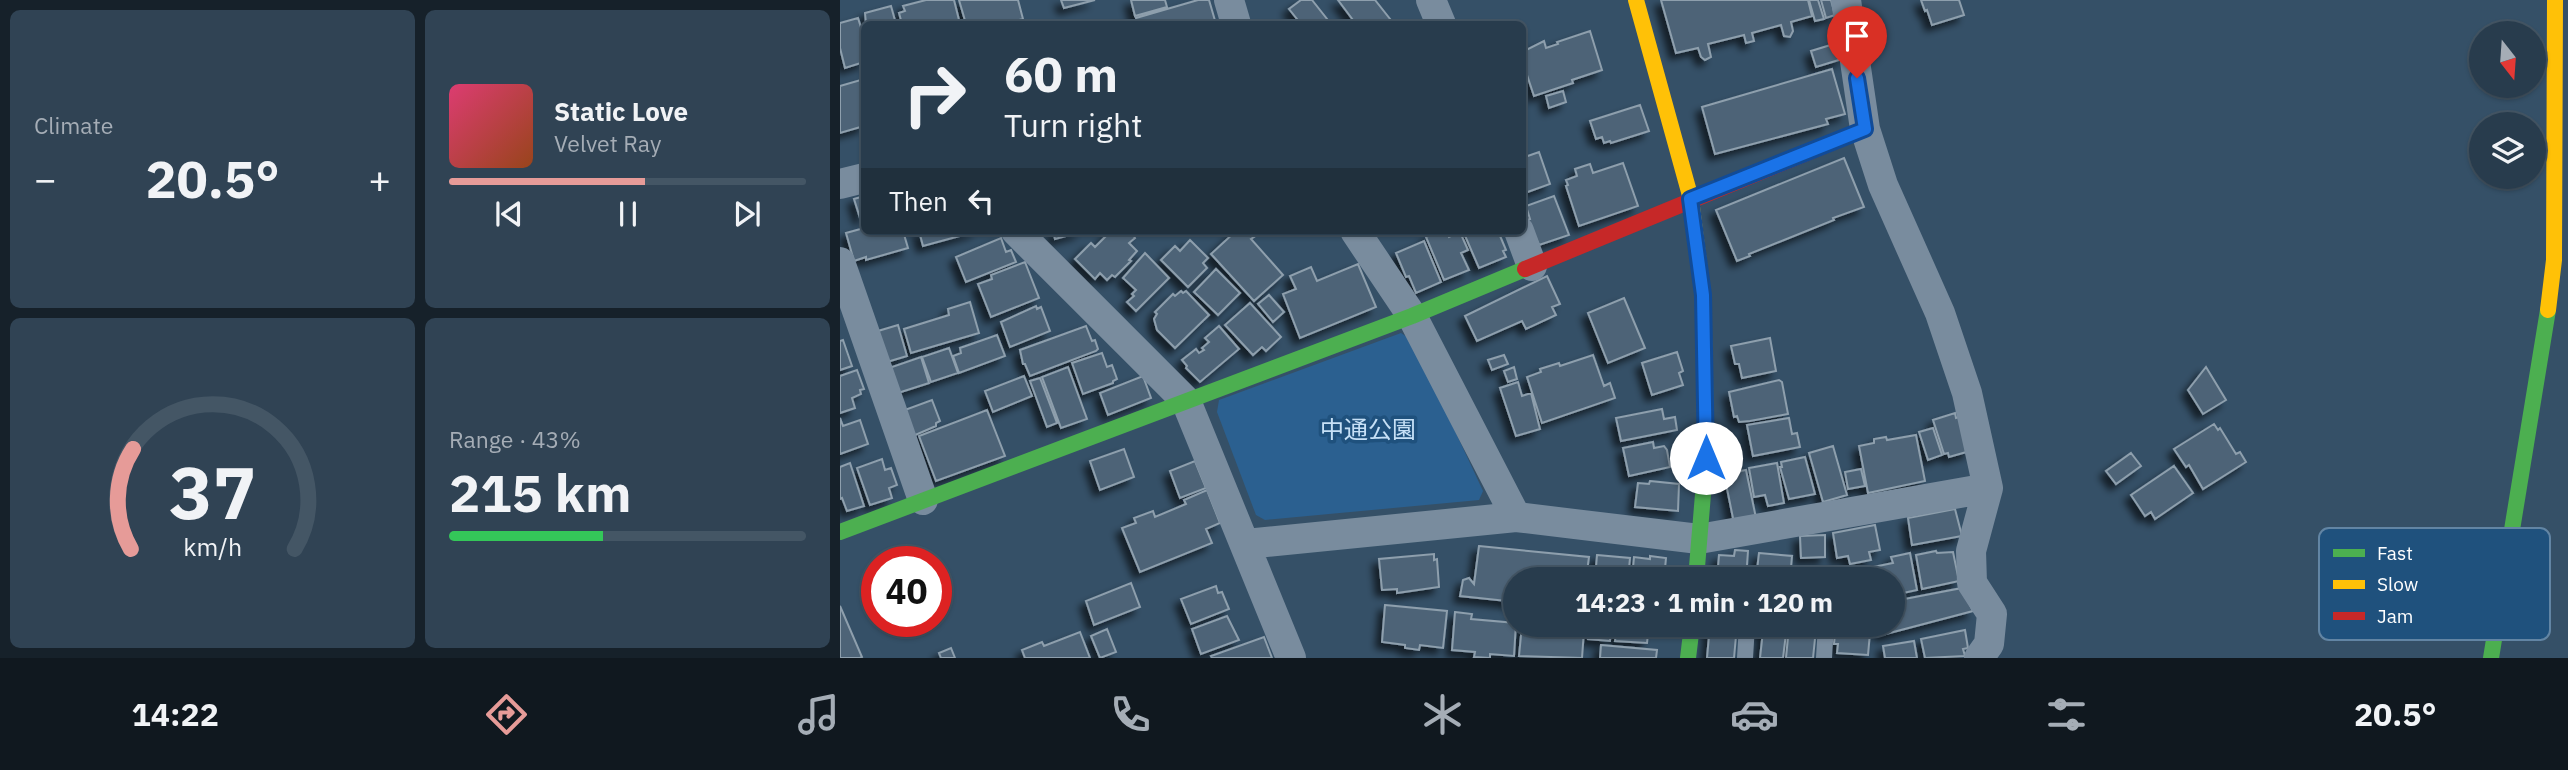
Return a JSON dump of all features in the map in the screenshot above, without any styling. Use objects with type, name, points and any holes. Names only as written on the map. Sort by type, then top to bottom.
[{"type":"street","points":[[1229,0],[1235,21]]},
{"type":"street","points":[[1432,0],[1440,21]]},
{"type":"street","points":[[1636,0],[1690,199],[1703,295],[1706,458],[1697,567]]},
{"type":"street","points":[[1846,0],[1865,129],[1884,186],[1940,313],[1964,382],[1988,488],[1980,524],[1970,551],[1972,583],[1992,614],[1989,644],[1979,658]]},
{"type":"street","points":[[2513,528],[2546,329],[2554,260],[2555,0]]},
{"type":"street","points":[[840,532],[1412,316],[1865,129]]},
{"type":"street","points":[[840,184],[861,179]]},
{"type":"street","points":[[1020,235],[1186,401],[1291,658]]},
{"type":"street","points":[[1358,235],[1412,316],[1516,517]]},
{"type":"street","points":[[1520,235],[1532,266]]},
{"type":"street","points":[[840,262],[923,500]]},
{"type":"street","points":[[1246,544],[1516,517],[1699,540],[1988,488]]},
{"type":"street","points":[[1689,658],[1691,637]]},
{"type":"street","points":[[2491,658],[2494,640]]},
{"type":"lane","points":[[1745,658],[1746,637]]},
{"type":"lane","points":[[1824,658],[1825,637]]},
{"type":"green space","name":"中通公園","points":[[1401,333],[1413,341],[1483,491],[1479,500],[1265,520],[1256,515],[1217,412],[1219,400]]},
{"type":"building","points":[[926,0],[954,0],[959,21],[901,21],[899,13],[905,11],[903,6]]},
{"type":"building","points":[[959,0],[1018,0],[1023,19],[1015,21],[965,21]]},
{"type":"building","points":[[1061,0],[1095,0],[1064,8]]},
{"type":"building","points":[[1131,0],[1165,0],[1167,7],[1135,16]]},
{"type":"building","points":[[1198,0],[1209,0],[1215,21],[1137,21],[1136,18]]},
{"type":"building","points":[[1301,0],[1312,0],[1329,21],[1299,21],[1289,9]]},
{"type":"building","points":[[1338,0],[1375,0],[1392,21],[1354,21]]},
{"type":"building","points":[[1661,0],[1808,0],[1812,16],[1791,22],[1793,31],[1790,37],[1784,36],[1781,25],[1752,33],[1754,41],[1746,43],[1744,35],[1708,44],[1711,57],[1705,60],[1698,48],[1676,53]]},
{"type":"building","points":[[1809,0],[1818,0],[1824,19],[1815,21]]},
{"type":"building","points":[[1821,0],[1831,0],[1835,15],[1826,18]]},
{"type":"building","points":[[1921,0],[1959,0],[1964,15],[1932,25]]},
{"type":"building","points":[[891,6],[895,21],[866,21],[865,13]]},
{"type":"building","points":[[858,18],[861,28],[861,63],[845,68],[840,48],[840,23]]},
{"type":"building","points":[[1590,31],[1602,70],[1534,96],[1526,72],[1526,50],[1544,41],[1546,48],[1558,44],[1557,42]]},
{"type":"building","points":[[1837,43],[1842,59],[1816,67],[1811,51]]},
{"type":"building","points":[[1832,69],[1845,114],[1826,119],[1828,124],[1715,154],[1702,107]]},
{"type":"building","points":[[861,80],[861,127],[840,133],[840,86]]},
{"type":"building","points":[[1563,91],[1566,102],[1549,108],[1546,96]]},
{"type":"building","points":[[1640,105],[1649,131],[1611,143],[1604,143],[1602,137],[1596,139],[1590,121]]},
{"type":"building","points":[[1539,152],[1550,184],[1526,193],[1526,157]]},
{"type":"building","points":[[1844,158],[1864,207],[1737,261],[1716,210]]},
{"type":"building","points":[[1623,163],[1638,206],[1579,226],[1566,180],[1577,176],[1575,169],[1590,164],[1593,173]]},
{"type":"building","points":[[1554,196],[1569,235],[1539,245],[1527,220],[1530,219],[1526,206]]},
{"type":"building","points":[[861,197],[861,218],[860,218],[854,199]]},
{"type":"building","points":[[861,229],[861,235],[904,235],[908,248],[854,261],[846,233]]},
{"type":"building","points":[[920,235],[963,235],[923,246]]},
{"type":"building","points":[[1054,235],[1070,235],[1055,239]]},
{"type":"building","points":[[1107,235],[1133,235],[1135,238],[1129,243],[1137,251],[1115,277],[1112,275],[1107,280],[1100,273],[1095,279],[1075,259],[1091,243],[1095,247]]},
{"type":"building","points":[[1232,235],[1252,235],[1254,237],[1251,239],[1283,275],[1254,301],[1211,254]]},
{"type":"building","points":[[1461,235],[1468,250],[1461,253],[1469,270],[1444,280],[1426,237]]},
{"type":"building","points":[[1465,235],[1500,235],[1506,257],[1479,268]]},
{"type":"building","points":[[1001,238],[1006,252],[1011,250],[1016,262],[966,282],[956,257]]},
{"type":"building","points":[[1190,240],[1208,258],[1203,263],[1207,268],[1188,287],[1161,260],[1175,246],[1180,251]]},
{"type":"building","points":[[1424,241],[1441,282],[1416,293],[1396,253]]},
{"type":"building","points":[[1145,253],[1169,278],[1136,311],[1127,302],[1136,290],[1123,278]]},
{"type":"building","points":[[1025,262],[1039,298],[991,317],[978,284],[992,279],[991,275]]},
{"type":"building","points":[[1358,264],[1376,307],[1300,338],[1283,294],[1296,289],[1290,276],[1311,267],[1317,281]]},
{"type":"building","points":[[1216,269],[1240,293],[1218,315],[1194,292]]},
{"type":"building","points":[[1547,276],[1560,304],[1552,307],[1556,315],[1526,329],[1522,321],[1477,341],[1465,316]]},
{"type":"building","points":[[1186,291],[1209,315],[1175,348],[1157,330],[1154,319],[1157,314],[1155,312],[1173,294],[1175,296]]},
{"type":"building","points":[[1269,295],[1284,312],[1273,322],[1258,304]]},
{"type":"building","points":[[1624,298],[1645,348],[1608,363],[1588,313]]},
{"type":"building","points":[[970,302],[979,333],[911,353],[904,329],[949,315],[948,309]]},
{"type":"building","points":[[1250,303],[1281,337],[1266,351],[1262,347],[1253,355],[1225,325]]},
{"type":"building","points":[[1036,306],[1037,309],[1041,307],[1050,331],[1010,347],[1001,322]]},
{"type":"building","points":[[898,325],[907,356],[887,362],[878,331]]},
{"type":"building","points":[[1086,326],[1092,341],[1095,340],[1098,349],[1096,351],[1030,376],[1023,364],[1020,350]]},
{"type":"building","points":[[1219,326],[1239,349],[1200,382],[1182,360],[1196,349],[1199,353],[1204,350],[1202,348],[1209,342],[1205,338]]},
{"type":"building","points":[[997,335],[1005,356],[959,373],[953,356],[961,353],[960,348]]},
{"type":"building","points":[[1770,338],[1776,371],[1742,378],[1731,346]]},
{"type":"building","points":[[843,340],[852,366],[840,370],[840,341]]},
{"type":"building","points":[[949,348],[958,373],[931,382],[922,357]]},
{"type":"building","points":[[1677,352],[1683,371],[1679,373],[1683,385],[1652,395],[1642,363]]},
{"type":"building","points":[[1102,353],[1107,367],[1112,365],[1117,379],[1083,394],[1072,363]]},
{"type":"building","points":[[1504,355],[1508,364],[1492,370],[1488,360]]},
{"type":"building","points":[[1593,355],[1604,386],[1610,383],[1615,398],[1542,423],[1527,377],[1541,372],[1540,369],[1559,363],[1560,366]]},
{"type":"building","points":[[921,357],[929,383],[898,393],[889,368]]},
{"type":"building","points":[[1068,367],[1087,419],[1061,428],[1042,377]]},
{"type":"building","points":[[1514,367],[1517,379],[1508,382],[1504,371]]},
{"type":"building","points":[[2206,367],[2226,400],[2203,414],[2188,390]]},
{"type":"building","points":[[857,370],[864,389],[860,390],[861,394],[852,398],[855,408],[840,413],[840,376]]},
{"type":"building","points":[[1024,376],[1032,396],[993,412],[985,391]]},
{"type":"building","points":[[1143,376],[1151,398],[1108,415],[1100,393]]},
{"type":"building","points":[[1040,378],[1057,423],[1047,427],[1030,381]]},
{"type":"building","points":[[1779,380],[1782,382],[1788,414],[1739,422],[1737,416],[1734,417],[1729,392]]},
{"type":"building","points":[[1518,382],[1522,396],[1531,393],[1540,429],[1516,436],[1500,388]]},
{"type":"building","points":[[932,400],[940,421],[936,426],[913,436],[902,411]]},
{"type":"building","points":[[1662,409],[1664,419],[1675,417],[1677,430],[1621,441],[1616,418]]},
{"type":"building","points":[[987,410],[1005,456],[936,481],[919,436]]},
{"type":"building","points":[[1955,413],[1956,418],[1959,417],[1970,451],[1949,457],[1948,453],[1944,454],[1933,420]]},
{"type":"building","points":[[840,418],[843,426],[860,420],[868,444],[840,454]]},
{"type":"building","points":[[1789,418],[1792,434],[1797,433],[1800,447],[1753,456],[1747,425]]},
{"type":"building","points":[[2214,424],[2218,430],[2220,428],[2236,454],[2240,452],[2246,462],[2203,489],[2189,465],[2186,467],[2174,449]]},
{"type":"building","points":[[1933,428],[1942,455],[1928,460],[1919,432]]},
{"type":"building","points":[[1916,435],[1925,481],[1868,493],[1859,446],[1874,443],[1874,439],[1886,437],[1887,440]]},
{"type":"building","points":[[1653,442],[1654,448],[1664,446],[1667,450],[1670,467],[1629,476],[1623,448]]},
{"type":"building","points":[[1833,446],[1847,495],[1823,502],[1809,453]]},
{"type":"building","points":[[1124,449],[1134,477],[1100,490],[1090,461]]},
{"type":"building","points":[[2131,453],[2141,466],[2116,484],[2106,471]]},
{"type":"building","points":[[1805,457],[1815,494],[1789,499],[1781,462]]},
{"type":"building","points":[[882,459],[885,470],[891,468],[897,485],[889,488],[892,498],[870,505],[857,468]]},
{"type":"building","points":[[1195,461],[1206,488],[1180,498],[1170,471]]},
{"type":"building","points":[[850,463],[864,506],[847,511],[842,498],[840,499],[840,467]]},
{"type":"building","points":[[1777,463],[1784,503],[1768,506],[1765,495],[1754,497],[1749,468]]},
{"type":"building","points":[[2174,466],[2193,493],[2155,519],[2151,512],[2145,516],[2131,495]]},
{"type":"building","points":[[1861,469],[1865,486],[1848,489],[1845,472]]},
{"type":"building","points":[[1746,470],[1756,518],[1734,523],[1724,474]]},
{"type":"building","points":[[1650,481],[1679,484],[1678,511],[1635,507],[1638,483],[1649,484]]},
{"type":"building","points":[[1207,490],[1220,523],[1206,529],[1212,543],[1140,572],[1122,528],[1136,523],[1134,518],[1153,511],[1155,517],[1186,504],[1184,500]]},
{"type":"building","points":[[1955,509],[1962,536],[1912,545],[1908,518]]},
{"type":"building","points":[[1875,525],[1880,550],[1869,552],[1871,560],[1850,564],[1848,556],[1837,558],[1833,533]]},
{"type":"building","points":[[1825,535],[1825,557],[1801,558],[1800,536]]},
{"type":"building","points":[[1479,546],[1589,557],[1588,567],[1503,567],[1503,601],[1460,596],[1463,580],[1469,578],[1474,584]]},
{"type":"building","points":[[1735,550],[1748,551],[1747,567],[1718,567],[1719,555],[1734,556]]},
{"type":"building","points":[[1936,551],[1953,552],[1959,581],[1922,589],[1916,555]]},
{"type":"building","points":[[1759,553],[1792,556],[1791,567],[1757,567]]},
{"type":"building","points":[[1910,553],[1917,590],[1905,593],[1905,567],[1873,567],[1893,563],[1891,557]]},
{"type":"building","points":[[1434,554],[1434,560],[1437,559],[1439,587],[1397,593],[1397,589],[1382,590],[1379,559]]},
{"type":"building","points":[[1597,555],[1630,558],[1629,567],[1596,567]]},
{"type":"building","points":[[1650,556],[1666,558],[1665,567],[1633,567],[1634,557],[1650,559]]},
{"type":"building","points":[[1131,583],[1140,607],[1094,625],[1086,601]]},
{"type":"building","points":[[1216,586],[1218,593],[1222,592],[1229,609],[1191,624],[1181,599]]},
{"type":"building","points":[[1962,588],[1973,611],[1905,629],[1905,599]]},
{"type":"building","points":[[1385,605],[1447,611],[1443,648],[1420,645],[1419,650],[1382,642]]},
{"type":"building","points":[[840,606],[862,657],[860,658],[840,658]]},
{"type":"building","points":[[1455,612],[1472,614],[1471,619],[1503,622],[1503,637],[1515,637],[1514,656],[1490,654],[1490,658],[1474,657],[1475,652],[1452,650]]},
{"type":"building","points":[[1227,616],[1239,640],[1201,654],[1192,629]]},
{"type":"building","points":[[1107,629],[1116,652],[1100,658],[1091,636]]},
{"type":"building","points":[[1965,630],[1968,648],[1963,649],[1965,656],[1925,658],[1921,639]]},
{"type":"building","points":[[1080,632],[1090,658],[1025,658],[1022,650],[1042,642],[1044,646]]},
{"type":"building","points":[[1264,637],[1272,658],[1211,656]]},
{"type":"building","points":[[1521,637],[1584,637],[1582,658],[1519,656]]},
{"type":"building","points":[[1588,637],[1610,637],[1610,641]]},
{"type":"building","points":[[1616,637],[1648,637],[1647,643],[1615,641]]},
{"type":"building","points":[[1709,637],[1736,637],[1734,658],[1707,658]]},
{"type":"building","points":[[1762,637],[1786,637],[1783,658],[1760,658]]},
{"type":"building","points":[[1788,637],[1815,637],[1813,658],[1786,658]]},
{"type":"building","points":[[1835,637],[1870,637],[1868,655],[1837,653],[1838,644],[1834,644]]},
{"type":"building","points":[[1914,641],[1917,658],[1885,658],[1883,646]]},
{"type":"building","points":[[1601,645],[1657,650],[1656,658],[1600,658]]},
{"type":"building","points":[[951,648],[955,658],[941,658],[939,653]]},
{"type":"traffic: fast","points":[[840,532],[1412,316],[1525,269]]},
{"type":"traffic: fast","points":[[2512,528],[2548,310]]},
{"type":"traffic: fast","points":[[1697,567],[1706,458],[1705,380]]},
{"type":"traffic: fast","points":[[1688,658],[1691,637]]},
{"type":"traffic: fast","points":[[2491,658],[2494,640]]},
{"type":"traffic: slow","points":[[1636,0],[1691,199],[1703,295],[1705,380]]},
{"type":"traffic: slow","points":[[2548,310],[2554,260],[2555,0]]},
{"type":"traffic: jam","points":[[1525,269],[1865,129]]},
{"type":"route","points":[[1706,458],[1703,295],[1690,199],[1865,129],[1857,78]]}]
